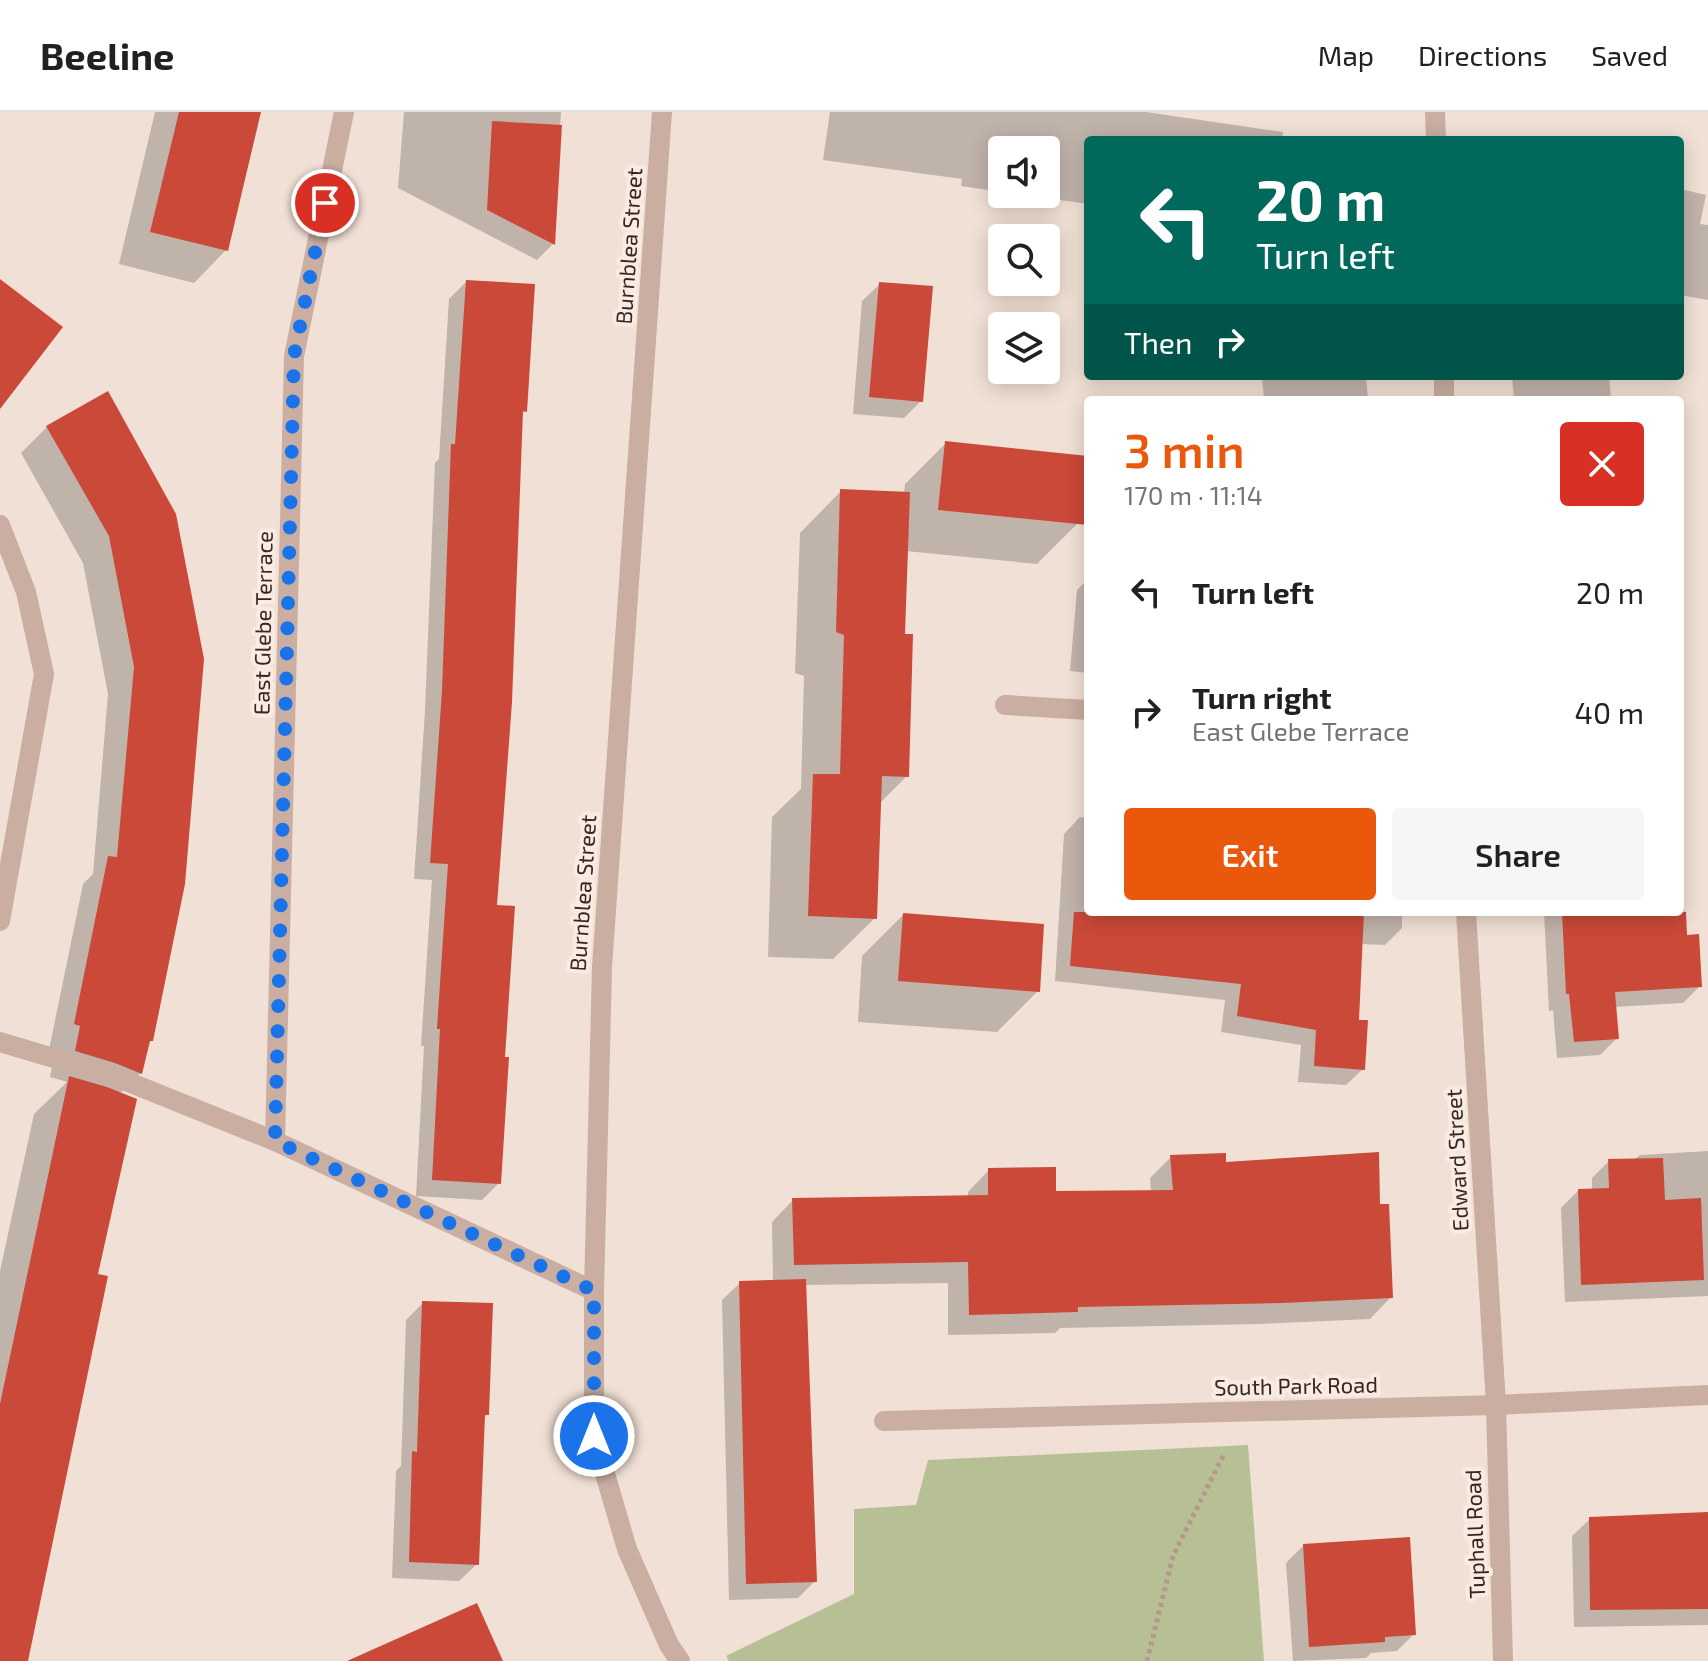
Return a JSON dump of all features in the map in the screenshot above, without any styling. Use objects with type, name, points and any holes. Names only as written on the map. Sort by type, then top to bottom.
[{"type":"street","name":"East Glebe Terrace","points":[[275,1141],[294,356],[344,112]]},
{"type":"street","name":"Burnblea Street","points":[[662,112],[602,967],[594,1291],[594,1436],[627,1549],[669,1645],[680,1661]]},
{"type":"street","points":[[1435,112],[1436,136]]},
{"type":"street","points":[[0,525],[26,592],[44,674],[0,921]]},
{"type":"street","points":[[1005,705],[1084,710]]},
{"type":"street","name":"Edward Street","points":[[1466,916],[1496,1405]]},
{"type":"street","points":[[0,1042],[111,1075],[275,1141],[594,1291]]},
{"type":"street","name":"South Park Road","points":[[884,1421],[1496,1405],[1708,1395]]},
{"type":"street","name":"Tuphall Road","points":[[1496,1405],[1503,1661]]},
{"type":"path","points":[[1147,1661],[1173,1556],[1247,1411]]},
{"type":"green space","points":[[1248,1445],[1264,1661],[729,1661],[726,1656],[854,1594],[854,1509],[916,1505],[928,1460]]},
{"type":"building","points":[[179,112],[261,112],[228,251],[150,232]]},
{"type":"building","points":[[492,121],[562,125],[555,245],[487,210]]},
{"type":"building","points":[[0,279],[63,327],[0,409]]},
{"type":"building","points":[[466,280],[535,284],[527,412],[523,411],[512,702],[497,905],[515,906],[501,1184],[432,1180],[440,1029],[437,1029],[448,864],[430,863],[442,691],[451,444],[455,444]]},
{"type":"building","points":[[879,282],[933,286],[923,402],[869,397]]},
{"type":"building","points":[[108,391],[176,514],[204,659],[185,884],[153,1041],[150,1041],[142,1074],[75,1051],[80,1026],[74,1024],[108,856],[117,857],[134,667],[109,536],[46,426]]},
{"type":"building","points":[[945,441],[1084,456],[1084,525],[938,510]]},
{"type":"building","points":[[840,489],[910,492],[905,634],[913,634],[909,777],[882,776],[877,919],[808,916],[813,774],[840,774],[844,635],[836,632]]},
{"type":"building","points":[[1074,912],[1084,912],[1084,916],[1364,916],[1359,1020],[1368,1020],[1365,1070],[1314,1066],[1316,1030],[1237,1016],[1241,984],[1070,966]]},
{"type":"building","points":[[1686,912],[1687,935],[1699,934],[1702,987],[1615,992],[1619,1039],[1574,1042],[1569,994],[1566,994],[1562,916],[1684,916]]},
{"type":"building","points":[[903,913],[1044,924],[1040,992],[898,981]]},
{"type":"building","points":[[69,1076],[137,1099],[98,1274],[108,1276],[28,1661],[0,1661],[0,1404]]},
{"type":"building","points":[[1379,1152],[1380,1204],[1389,1204],[1393,1298],[1078,1307],[1078,1312],[969,1315],[968,1262],[794,1265],[792,1198],[988,1195],[988,1168],[1056,1167],[1056,1191],[1173,1190],[1170,1155],[1226,1153],[1226,1162]]},
{"type":"building","points":[[1663,1158],[1665,1200],[1701,1198],[1704,1280],[1581,1285],[1578,1189],[1609,1188],[1608,1159]]},
{"type":"building","points":[[806,1279],[817,1582],[746,1584],[739,1281]]},
{"type":"building","points":[[422,1301],[493,1303],[479,1565],[409,1562],[412,1451],[417,1452]]},
{"type":"building","points":[[1708,1512],[1708,1609],[1590,1610],[1589,1517]]},
{"type":"building","points":[[1410,1537],[1416,1635],[1385,1637],[1385,1642],[1309,1647],[1303,1544]]},
{"type":"building","points":[[477,1603],[503,1661],[347,1661]]},
{"type":"route","points":[[325,203],[294,356],[275,1141],[594,1291],[594,1436]]}]
